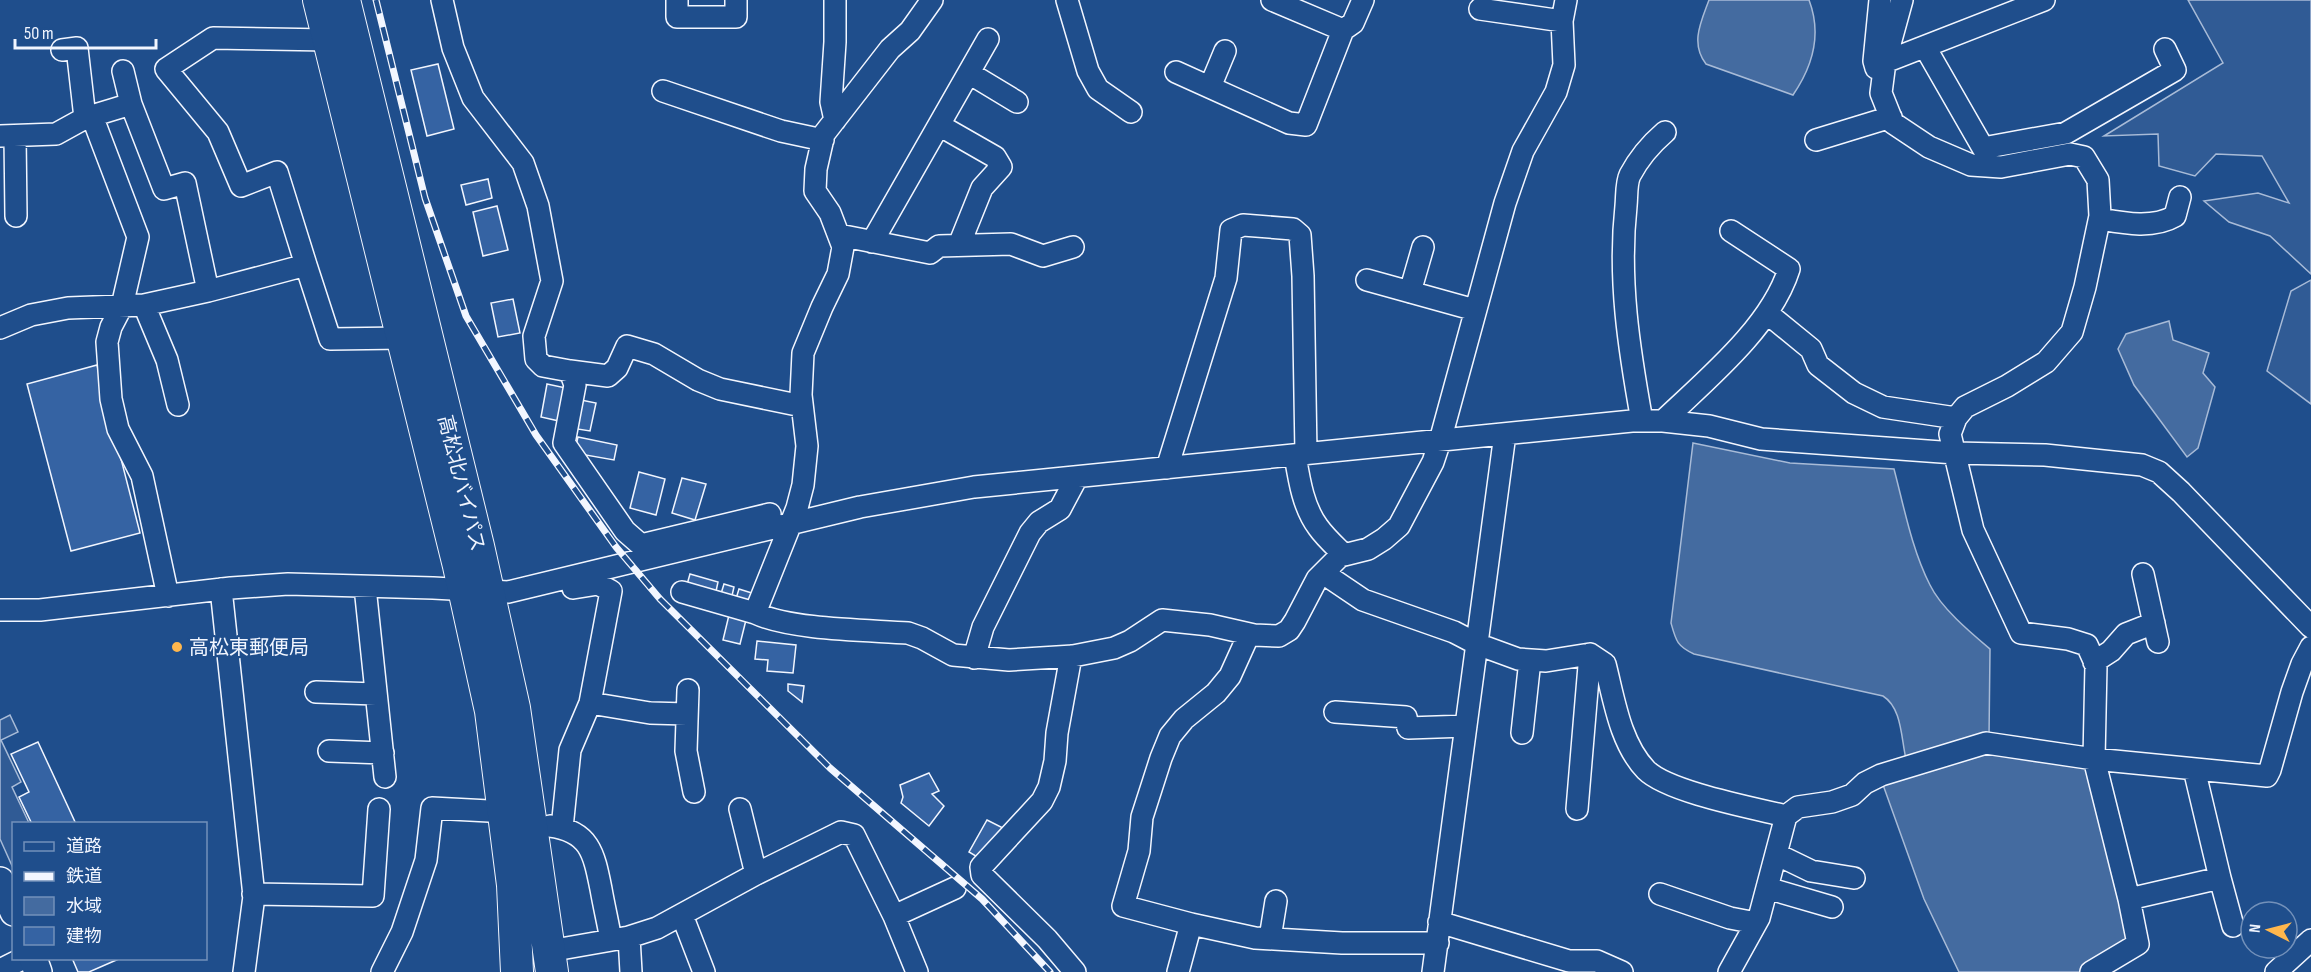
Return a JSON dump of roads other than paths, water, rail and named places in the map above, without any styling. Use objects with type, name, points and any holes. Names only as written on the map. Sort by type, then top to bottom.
[{"type":"highway","name":"高松北バイパス","points":[[319,0],[402,338],[487,591],[490,711],[513,885],[517,972]]},
{"type":"highway","name":"高松北バイパス","points":[[344,0],[514,708],[550,961]]},
{"type":"street","points":[[442,0],[453,48],[473,98],[523,164],[538,206],[552,281],[534,336],[536,359],[543,366],[608,376],[617,368],[627,346],[654,354],[698,380],[720,389],[802,406]]},
{"type":"street","points":[[677,0],[677,17],[736,17],[736,0]]},
{"type":"street","points":[[835,0],[831,102],[835,120]]},
{"type":"street","points":[[755,613],[803,486],[807,446],[801,395],[803,353],[838,274],[843,247],[830,213],[815,191],[816,169],[823,140],[835,120],[890,49],[909,31],[932,0]]},
{"type":"street","points":[[1067,0],[1088,71],[1098,89],[1131,112]]},
{"type":"street","points":[[1272,0],[1343,30]]},
{"type":"street","points":[[1176,72],[1289,123],[1306,125],[1343,30],[1353,23],[1363,0]]},
{"type":"street","points":[[682,592],[755,613],[768,619],[817,626],[908,633],[953,655],[974,658],[1009,660],[1071,656],[1114,648],[1130,641],[1162,620],[1210,625],[1249,634],[1279,636],[1289,630],[1317,579],[1323,573],[1344,555],[1368,549],[1399,526],[1433,462],[1504,203],[1523,151],[1556,92],[1564,65],[1562,21],[1566,0]]},
{"type":"street","points":[[1880,0],[1874,61],[1893,123],[1929,147],[1971,165],[2001,167],[2070,154],[2084,157],[2098,180],[2100,219],[2072,332],[2046,362],[2007,386],[1965,407],[1956,418],[1950,434],[1973,530],[2021,633],[2068,639],[2087,645],[2096,665],[2094,759],[2138,944],[2091,972]]},
{"type":"street","points":[[1881,89],[1885,62],[1902,0]]},
{"type":"street","points":[[1885,62],[2044,0]]},
{"type":"street","points":[[1480,9],[1562,21]]},
{"type":"street","points":[[329,40],[213,38],[166,69],[218,132],[241,186],[277,172],[330,339],[402,338]]},
{"type":"street","points":[[872,242],[988,39]]},
{"type":"street","points":[[1925,47],[1983,148],[2066,133],[2175,70],[2165,49]]},
{"type":"street","points":[[62,50],[77,48],[89,117],[138,237],[122,306],[111,327],[107,342],[111,399],[118,429],[142,476],[168,596]]},
{"type":"street","points":[[1210,87],[1225,51]]},
{"type":"street","points":[[123,71],[131,104],[164,189],[184,183],[208,291]]},
{"type":"street","points":[[969,73],[1017,102]]},
{"type":"street","points":[[663,91],[781,131],[823,140]]},
{"type":"street","points":[[16,216],[4,135],[56,134],[89,117],[131,104]]},
{"type":"street","points":[[1816,140],[1891,117]]},
{"type":"street","points":[[939,124],[996,157],[1001,167],[982,188],[959,245]]},
{"type":"street","points":[[1652,421],[1629,345],[1622,263],[1629,177],[1650,145],[1665,132]]},
{"type":"street","points":[[2100,219],[2134,224],[2166,221],[2175,216],[2180,197]]},
{"type":"street","points":[[1167,468],[1226,278],[1231,230],[1243,225],[1293,229],[1300,235],[1303,276],[1300,483],[1317,527],[1344,555]]},
{"type":"street","points":[[1652,421],[1720,368],[1767,313],[1785,284],[1790,269],[1731,231]]},
{"type":"street","points":[[839,235],[930,253],[939,246],[1011,244],[1043,256],[1073,247]]},
{"type":"street","points":[[1410,292],[1423,247]]},
{"type":"street","points":[[0,328],[31,315],[68,308],[144,305],[306,266]]},
{"type":"street","points":[[1367,280],[1475,310]]},
{"type":"street","points":[[144,305],[168,360],[178,405]]},
{"type":"street","points":[[1767,313],[1811,349],[1818,365],[1854,393],[1883,407],[1956,418]]},
{"type":"street","points":[[570,371],[575,386],[564,443],[625,531],[641,545],[793,516],[974,487],[1652,421],[1709,426],[1761,439],[1954,453],[2045,455],[2142,465],[2159,472],[2311,627]]},
{"type":"street","points":[[1433,972],[1505,434]]},
{"type":"street","points":[[974,658],[983,627],[1030,533],[1040,522],[1060,509],[1077,477]]},
{"type":"street","points":[[487,591],[793,516]]},
{"type":"street","points":[[1323,573],[1363,600],[1454,632],[1477,644],[1518,659],[1546,661],[1590,654],[1605,664],[1618,718],[1632,750],[1647,771],[1669,784],[1690,791],[1786,816]]},
{"type":"street","points":[[2094,662],[2110,651],[2126,634],[2156,633],[2144,573]]},
{"type":"street","points":[[0,610],[40,610],[221,589],[288,584],[487,591],[518,597],[538,596],[598,584],[611,591],[590,703],[570,750],[562,828]]},
{"type":"street","points":[[365,587],[385,777]]},
{"type":"street","points":[[221,589],[253,894],[244,972]]},
{"type":"street","points":[[1249,634],[1230,676],[1216,693],[1184,719],[1170,736],[1142,817],[1139,851],[1123,906],[1255,938],[1342,943],[1438,932],[1569,961],[1597,961],[1622,972]]},
{"type":"street","points":[[1729,972],[1756,923],[1786,816],[1798,807],[1832,802],[1852,795],[1865,783],[1881,775],[1986,743],[2094,759],[2267,776],[2271,770],[2299,674],[2311,647]]},
{"type":"street","points":[[1576,809],[1590,654]]},
{"type":"street","points":[[1071,656],[1049,787],[1041,801],[981,867],[982,875],[1047,939],[1075,972]]},
{"type":"street","points":[[1522,733],[1530,660]]},
{"type":"street","points":[[688,690],[686,751],[694,792]]},
{"type":"street","points":[[316,692],[376,694]]},
{"type":"street","points":[[590,703],[650,713],[687,714]]},
{"type":"street","points":[[1335,712],[1406,717],[1408,728],[1466,726]]},
{"type":"street","points":[[329,751],[382,753]]},
{"type":"street","points":[[2194,769],[2233,926]]},
{"type":"street","points":[[382,972],[402,932],[426,860],[432,808],[489,811],[503,808]]},
{"type":"street","points":[[253,894],[373,896],[380,809]]},
{"type":"street","points":[[740,809],[756,873]]},
{"type":"street","points":[[531,825],[572,831],[589,846],[631,972]]},
{"type":"street","points":[[550,961],[657,928],[756,873],[841,832],[854,835],[894,916],[917,972]]},
{"type":"street","points":[[1776,854],[1811,871],[1854,878]]},
{"type":"street","points":[[2129,899],[2220,878]]},
{"type":"street","points":[[894,916],[955,888]]},
{"type":"street","points":[[1767,888],[1832,907]]},
{"type":"street","points":[[1660,894],[1730,918],[1756,923]]},
{"type":"street","points":[[1274,939],[1270,932],[1276,901]]},
{"type":"street","points":[[681,915],[704,972]]},
{"type":"street","points":[[1178,972],[1191,924]]},
{"type":"street","points":[[2276,972],[2311,940]]},
{"type":"street","points":[[0,970],[20,960]]},
{"type":"water","points":[[1709,0],[1809,0],[1815,25],[1813,49],[1806,73],[1793,95],[1706,64],[1699,48],[1698,32]]},
{"type":"water","points":[[2169,321],[2173,340],[2209,353],[2203,373],[2215,387],[2198,448],[2187,457],[2134,385],[2118,349],[2126,334]]},
{"type":"water","points":[[1693,443],[1790,463],[1894,469],[1913,543],[1930,585],[1949,611],[1990,649],[1989,738],[1906,759],[1897,716],[1894,708],[1883,696],[1694,654],[1684,648],[1676,639],[1671,623]]},
{"type":"water","points":[[1985,749],[2086,763],[2127,937],[2082,972],[1959,972],[1924,899],[1882,782]]},
{"type":"railway","points":[[376,0],[425,198],[466,316],[536,435],[616,547],[660,599],[830,768],[982,899],[1050,972]]},
{"type":"place","name":"高松東郵便局","points":[[177,647]]}]
